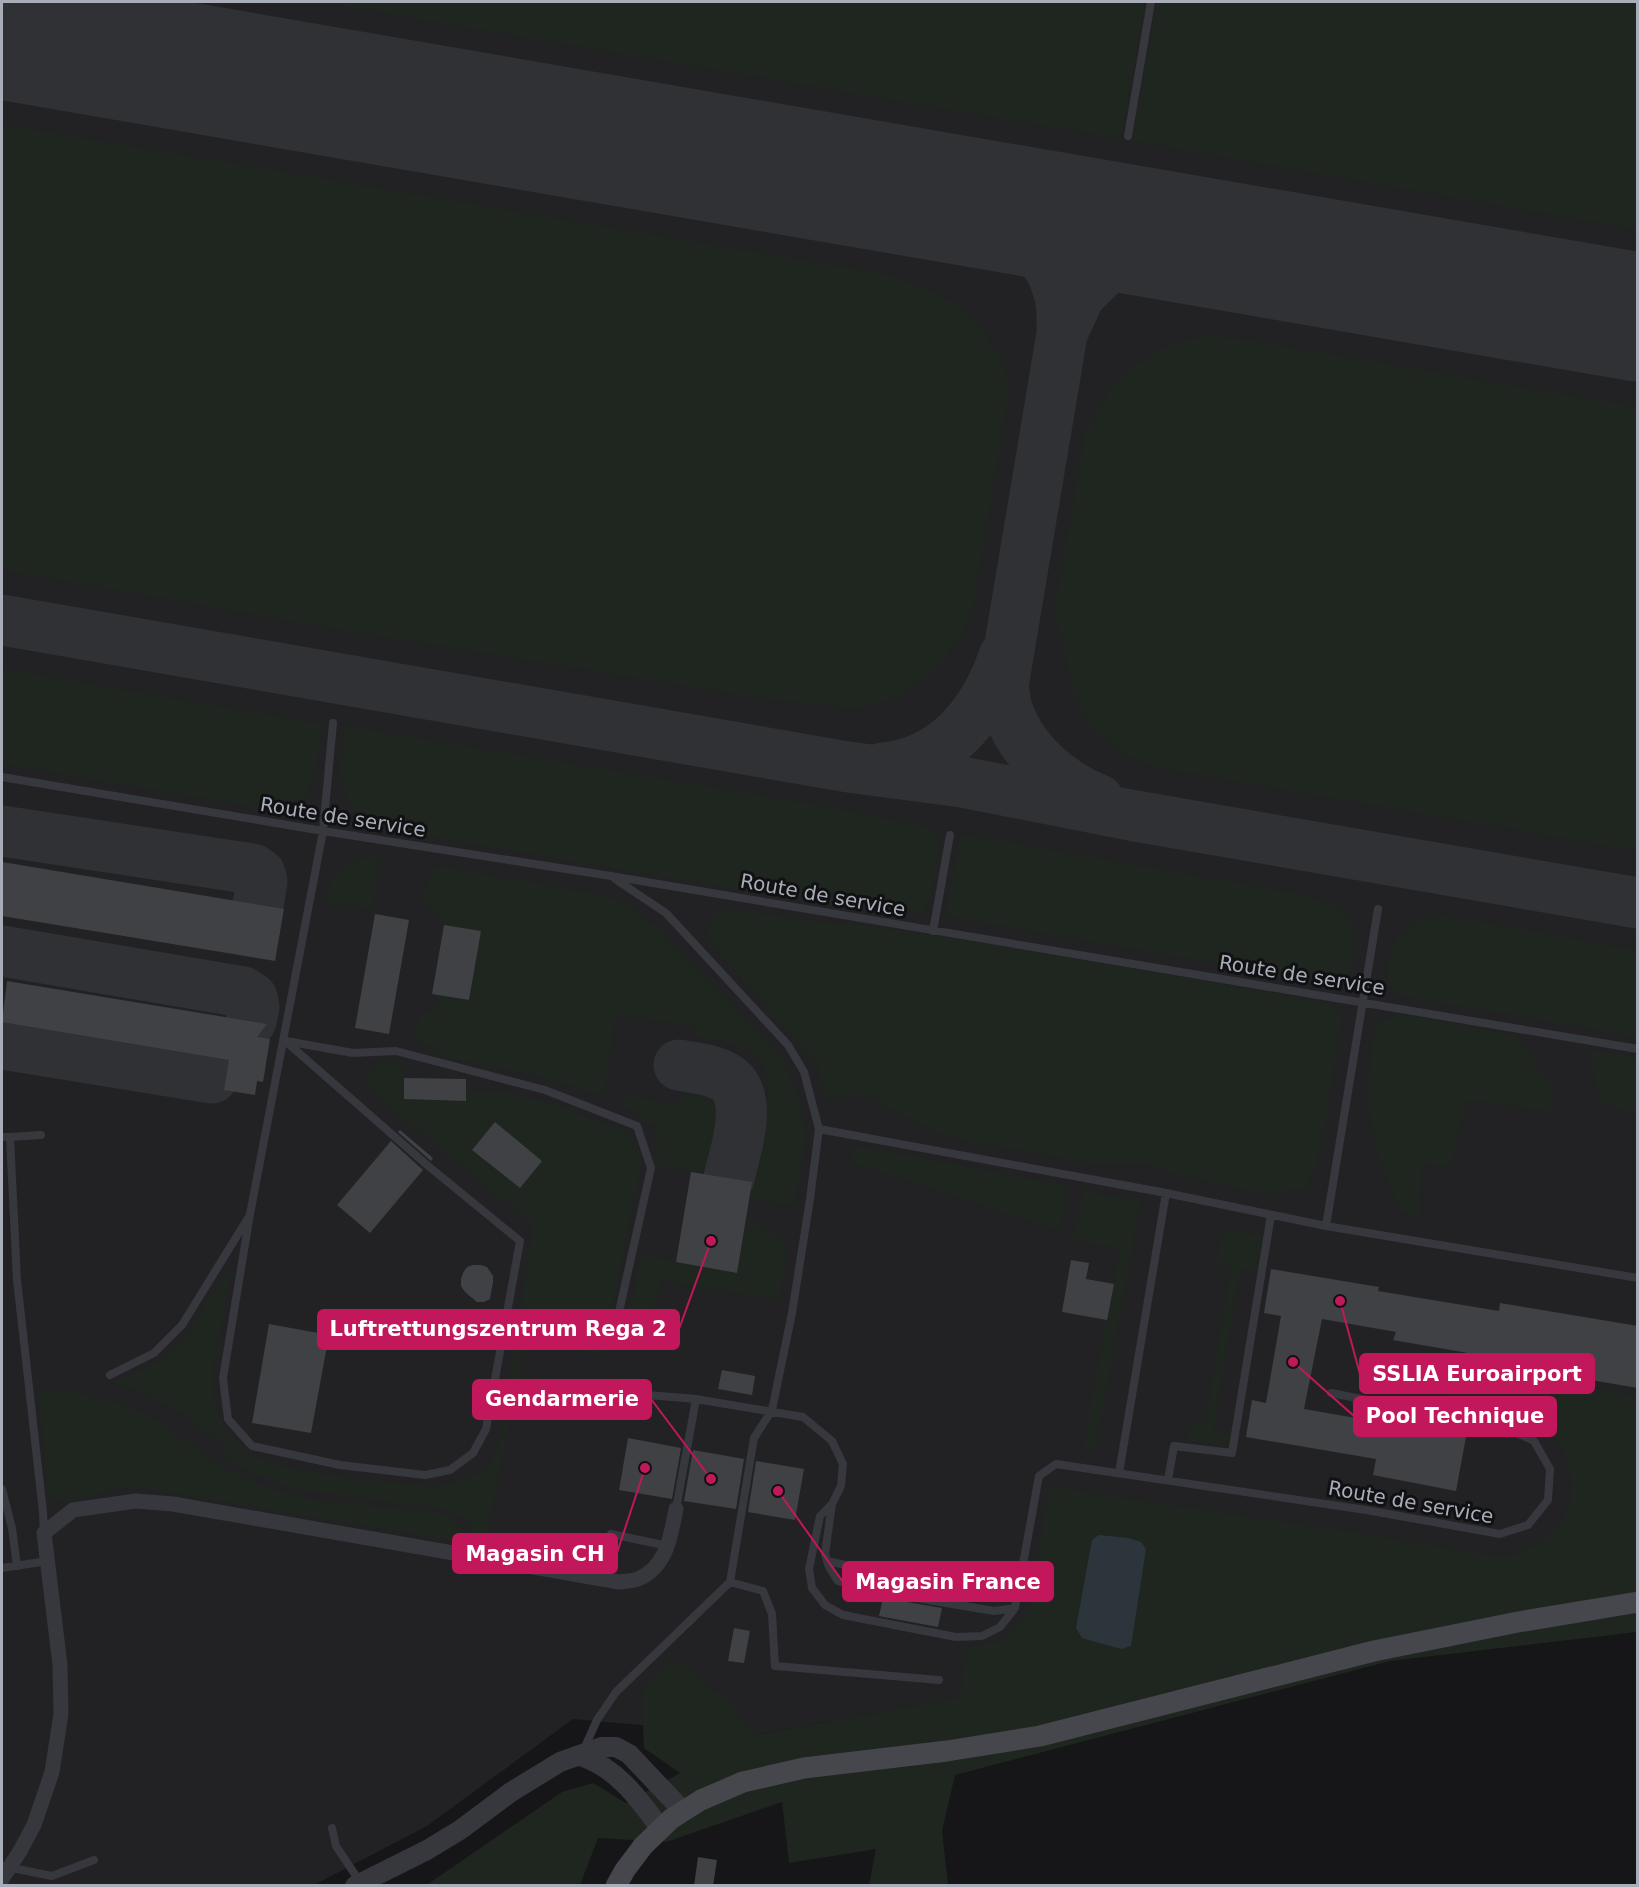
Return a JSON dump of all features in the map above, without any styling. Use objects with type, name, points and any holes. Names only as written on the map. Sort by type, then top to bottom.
[{"type":"main road","points":[[616,1886],[625,1869],[643,1846],[661,1829],[701,1800],[742,1782],[804,1768],[947,1751],[1040,1736],[1374,1651],[1518,1622],[1638,1602]]},
{"type":"street","points":[[2,1879],[21,1851],[34,1825],[52,1772],[61,1714],[60,1665],[44,1533],[73,1510],[136,1501],[173,1504],[619,1582],[639,1579],[655,1568],[669,1546],[676,1509]]},
{"type":"street","points":[[358,1884],[451,1836],[511,1792],[560,1762],[602,1747],[616,1747],[628,1754],[683,1811]]},
{"type":"street","points":[[581,1756],[596,1761],[628,1786],[661,1829]]},
{"type":"lane","points":[[1128,136],[1151,2]]},
{"type":"lane","points":[[284,1040],[427,1165],[520,1241],[486,1429],[473,1453],[450,1470],[425,1475],[340,1465],[252,1446],[228,1419],[223,1378],[250,1214],[323,831],[333,723]]},
{"type":"lane","name":"Route de service","points":[[2,777],[611,876],[1638,1049]]},
{"type":"lane","points":[[933,931],[950,835]]},
{"type":"lane","points":[[581,1756],[597,1720],[616,1692],[730,1582],[754,1438],[772,1410],[802,1256],[819,1129],[804,1072],[788,1045],[666,913],[611,876]]},
{"type":"lane","points":[[1326,1226],[1378,909]]},
{"type":"lane","points":[[284,1040],[353,1053],[396,1051],[545,1090],[637,1126],[651,1168],[619,1312],[618,1329],[631,1342],[651,1346]]},
{"type":"lane","points":[[819,1129],[1166,1193],[1326,1226],[1638,1278]]},
{"type":"lane","points":[[40,1135],[6,1137],[17,1280],[44,1533]]},
{"type":"lane","points":[[1119,1473],[1166,1193]]},
{"type":"lane","points":[[110,1374],[154,1353],[182,1324],[250,1214]]},
{"type":"lane","points":[[1168,1480],[1174,1446],[1232,1453],[1271,1215]]},
{"type":"lane","name":"Route de service","points":[[1015,1608],[1039,1476],[1056,1464],[1366,1510],[1500,1534],[1528,1525],[1548,1500],[1551,1469],[1534,1442],[1504,1427],[1331,1393]]},
{"type":"lane","points":[[636,1394],[696,1399],[803,1417],[832,1441],[843,1464],[841,1486],[832,1504],[820,1516],[809,1569],[812,1588],[825,1605],[843,1615],[956,1637],[982,1636],[1000,1627],[1015,1608]]},
{"type":"lane","points":[[676,1509],[696,1399]]},
{"type":"lane","points":[[2,1489],[12,1528],[17,1566]]},
{"type":"lane","points":[[832,1504],[825,1554],[829,1567],[838,1581],[869,1590],[994,1611],[1015,1608]]},
{"type":"lane","points":[[611,1534],[669,1546]]},
{"type":"lane","points":[[2,1568],[47,1561]]},
{"type":"lane","points":[[827,1562],[924,1576],[976,1589],[978,1578]]},
{"type":"lane","points":[[730,1582],[763,1591],[772,1614],[775,1666],[939,1680]]},
{"type":"lane","points":[[332,1828],[336,1846],[358,1884]]},
{"type":"lane","points":[[2,1866],[52,1876],[93,1860]]},
{"type":"shaded area","points":[[2,2],[1637,2],[1637,1578],[1577,1584],[755,1735],[573,1719],[427,1826],[314,1885],[2,1886]]},
{"type":"shaded area","points":[[319,2],[1145,2],[1121,139]]},
{"type":"shaded area","points":[[1157,2],[1637,2],[1637,230],[1133,141]]},
{"type":"shaded area","points":[[2,124],[896,276],[959,305],[978,324],[1001,359],[1008,381],[1007,402],[974,603],[960,638],[933,673],[897,697],[858,709],[774,700],[354,632],[2,570]]},
{"type":"shaded area","points":[[1208,336],[1248,340],[1637,407],[1637,851],[1154,767],[1121,753],[1091,726],[1073,692],[1055,609],[1085,434],[1114,383],[1135,365],[1179,342]]},
{"type":"shaded area","points":[[2,669],[323,724],[313,781],[304,795],[282,812],[2,764]]},
{"type":"shaded area","points":[[346,726],[825,806],[933,828],[939,844],[930,901],[922,913],[779,897],[403,832],[362,822],[342,786],[340,766]]},
{"type":"shaded area","points":[[961,834],[1299,894],[1330,903],[1345,912],[1354,926],[1350,972],[1342,981],[1333,984],[945,916]]},
{"type":"shaded area","points":[[370,856],[375,861],[380,861],[372,910],[325,902],[335,877],[345,867]]},
{"type":"shaded area","points":[[438,866],[602,895],[620,900],[652,923],[769,1041],[785,1063],[801,1104],[806,1139],[795,1206],[750,1198],[768,1088],[760,1062],[744,1048],[695,1037],[695,1027],[616,1014],[603,1096],[525,1073],[442,1057],[413,1035],[413,1028],[422,1014],[438,1010],[438,1001],[432,994],[469,1000],[481,931],[444,925],[423,900],[431,870]]},
{"type":"shaded area","points":[[726,909],[838,924],[848,923],[1025,949],[1329,1003],[1342,1013],[1326,1119],[1316,1167],[1305,1188],[1265,1193],[1169,1173],[1145,1163],[1090,1164],[973,1143],[939,1133],[903,1116],[866,1094],[830,1100],[824,1090],[818,1067],[708,940],[710,920]]},
{"type":"shaded area","points":[[1445,916],[1637,950],[1637,1037],[1401,996],[1389,985],[1389,957],[1393,946],[1407,928],[1430,918]]},
{"type":"shaded area","points":[[1397,1014],[1515,1035],[1550,1083],[1554,1095],[1554,1112],[1467,1100],[1450,1167],[1422,1163],[1420,1217],[1400,1212],[1376,1151],[1367,1092],[1375,1023]]},
{"type":"shaded area","points":[[1590,1049],[1637,1057],[1637,1113],[1621,1111],[1599,1101]]},
{"type":"shaded area","points":[[379,1059],[407,1067],[404,1078],[404,1099],[465,1101],[465,1092],[501,1091],[540,1100],[624,1130],[638,1147],[642,1161],[603,1355],[526,1339],[487,1536],[601,1554],[607,1539],[610,1542],[605,1567],[138,1487],[115,1489],[70,1503],[49,1496],[38,1392],[64,1390],[120,1404],[153,1417],[218,1464],[264,1486],[305,1499],[443,1514],[452,1518],[464,1530],[469,1530],[471,1525],[468,1522],[444,1509],[298,1490],[253,1474],[224,1457],[226,1447],[187,1417],[146,1393],[112,1382],[155,1363],[167,1354],[196,1320],[227,1269],[231,1271],[213,1371],[214,1403],[225,1430],[251,1455],[269,1463],[348,1478],[432,1486],[460,1482],[476,1475],[492,1460],[501,1437],[533,1225],[363,1085]]},
{"type":"shaded area","points":[[625,1095],[681,1105],[682,1095],[704,1098],[713,1102],[718,1111],[706,1174],[656,1166],[658,1147],[655,1137],[656,1127],[622,1106]]},
{"type":"shaded area","points":[[855,1145],[1069,1186],[1060,1231],[851,1162]]},
{"type":"shaded area","points":[[1083,1191],[1141,1201],[1095,1450],[1083,1447],[1120,1249],[1073,1240]]},
{"type":"shaded area","points":[[746,1219],[789,1243],[778,1300],[661,1280],[648,1335],[629,1324],[640,1255],[737,1273]]},
{"type":"shaded area","points":[[1222,1230],[1262,1236],[1256,1271],[1240,1269],[1213,1430],[1229,1434],[1226,1447],[1187,1440],[1190,1422],[1205,1424],[1231,1267],[1217,1264]]},
{"type":"shaded area","points":[[1480,1369],[1637,1396],[1637,1632],[1390,1661],[955,1775],[942,1831],[948,1885],[869,1885],[876,1849],[789,1863],[782,1802],[666,1842],[598,1838],[580,1885],[425,1886],[562,1792],[593,1783],[626,1803],[680,1773],[644,1748],[642,1693],[671,1656],[729,1702],[755,1735],[960,1697],[967,1647],[1004,1640],[1027,1611],[1050,1487],[1378,1536],[1477,1554],[1511,1557],[1541,1541],[1554,1531],[1571,1497],[1572,1480],[1564,1451],[1550,1433],[1524,1418],[1439,1401]]},
{"type":"shaded area","points":[[1099,1535],[1128,1538],[1141,1542],[1146,1549],[1131,1646],[1121,1649],[1082,1638],[1076,1628],[1092,1540]]},
{"type":"building","points":[[2,862],[284,909],[275,961],[2,916]]},
{"type":"building","points":[[375,914],[409,920],[389,1034],[355,1028]]},
{"type":"building","points":[[444,925],[481,931],[469,1000],[432,994]]},
{"type":"building","points":[[7,981],[267,1024],[257,1037],[270,1039],[263,1082],[257,1081],[255,1095],[224,1090],[229,1060],[2,1022]]},
{"type":"building","points":[[404,1078],[466,1079],[466,1101],[404,1099]]},
{"type":"building","points":[[495,1122],[542,1161],[520,1188],[472,1150]]},
{"type":"building","points":[[400,1130],[433,1158],[431,1161],[398,1132]]},
{"type":"building","points":[[391,1141],[423,1170],[370,1233],[337,1205]]},
{"type":"building","points":[[691,1172],[752,1182],[737,1273],[676,1262]]},
{"type":"building","points":[[1071,1260],[1089,1263],[1086,1279],[1114,1284],[1107,1320],[1062,1312]]},
{"type":"building","points":[[473,1265],[487,1267],[493,1276],[490,1299],[484,1302],[477,1302],[461,1286],[463,1273],[467,1267]]},
{"type":"building","points":[[1271,1269],[1379,1287],[1378,1291],[1499,1311],[1500,1303],[1638,1326],[1638,1388],[1490,1363],[1491,1357],[1393,1340],[1396,1332],[1322,1319],[1304,1409],[1466,1437],[1456,1491],[1373,1475],[1376,1459],[1246,1437],[1252,1400],[1266,1403],[1281,1316],[1264,1313]]},
{"type":"building","points":[[269,1324],[329,1335],[311,1433],[252,1423]]},
{"type":"building","points":[[722,1370],[755,1376],[752,1395],[718,1389]]},
{"type":"building","points":[[628,1438],[681,1448],[672,1499],[619,1490]]},
{"type":"building","points":[[693,1450],[744,1459],[736,1509],[684,1501]]},
{"type":"building","points":[[756,1461],[804,1469],[795,1520],[748,1512]]},
{"type":"building","points":[[883,1598],[942,1608],[938,1627],[879,1616]]},
{"type":"building","points":[[734,1628],[750,1631],[744,1663],[728,1661]]},
{"type":"building","points":[[698,1857],[717,1860],[713,1886],[694,1886]]},
{"type":"taxiway","points":[[959,200],[993,214],[1025,238],[1050,269],[1060,298],[1062,334],[1003,686],[1007,708],[1015,728],[1034,754],[1045,766],[1071,786],[1099,800]]},
{"type":"taxiway","points":[[1062,334],[1079,296],[1104,271],[1133,253],[1169,245],[1210,243]]},
{"type":"taxiway","points":[[2,620],[848,767],[962,782],[1135,816],[1638,903]]},
{"type":"taxiway","points":[[883,768],[906,764],[926,756],[944,745],[960,731],[986,697],[1004,656]]},
{"type":"taxiway","points":[[2,831],[253,869],[260,874],[262,882],[258,905]]},
{"type":"taxiway","points":[[2,951],[243,992],[252,998],[254,1007],[251,1021]]},
{"type":"taxiway","points":[[2,1044],[212,1078]]},
{"type":"taxiway","points":[[679,1065],[720,1074],[734,1086],[740,1097],[739,1139],[729,1178]]},
{"type":"runway","points":[[2,35],[1638,317]]},
{"type":"place","name":"Luftrettungszentrum Rega 2","points":[[711,1241]]},
{"type":"place","name":"SSLIA Euroairport","points":[[1340,1301]]},
{"type":"place","name":"Pool Technique","points":[[1293,1362]]},
{"type":"place","name":"Magasin CH","points":[[645,1468]]},
{"type":"place","name":"Gendarmerie","points":[[711,1479]]},
{"type":"place","name":"Magasin France","points":[[778,1491]]}]
